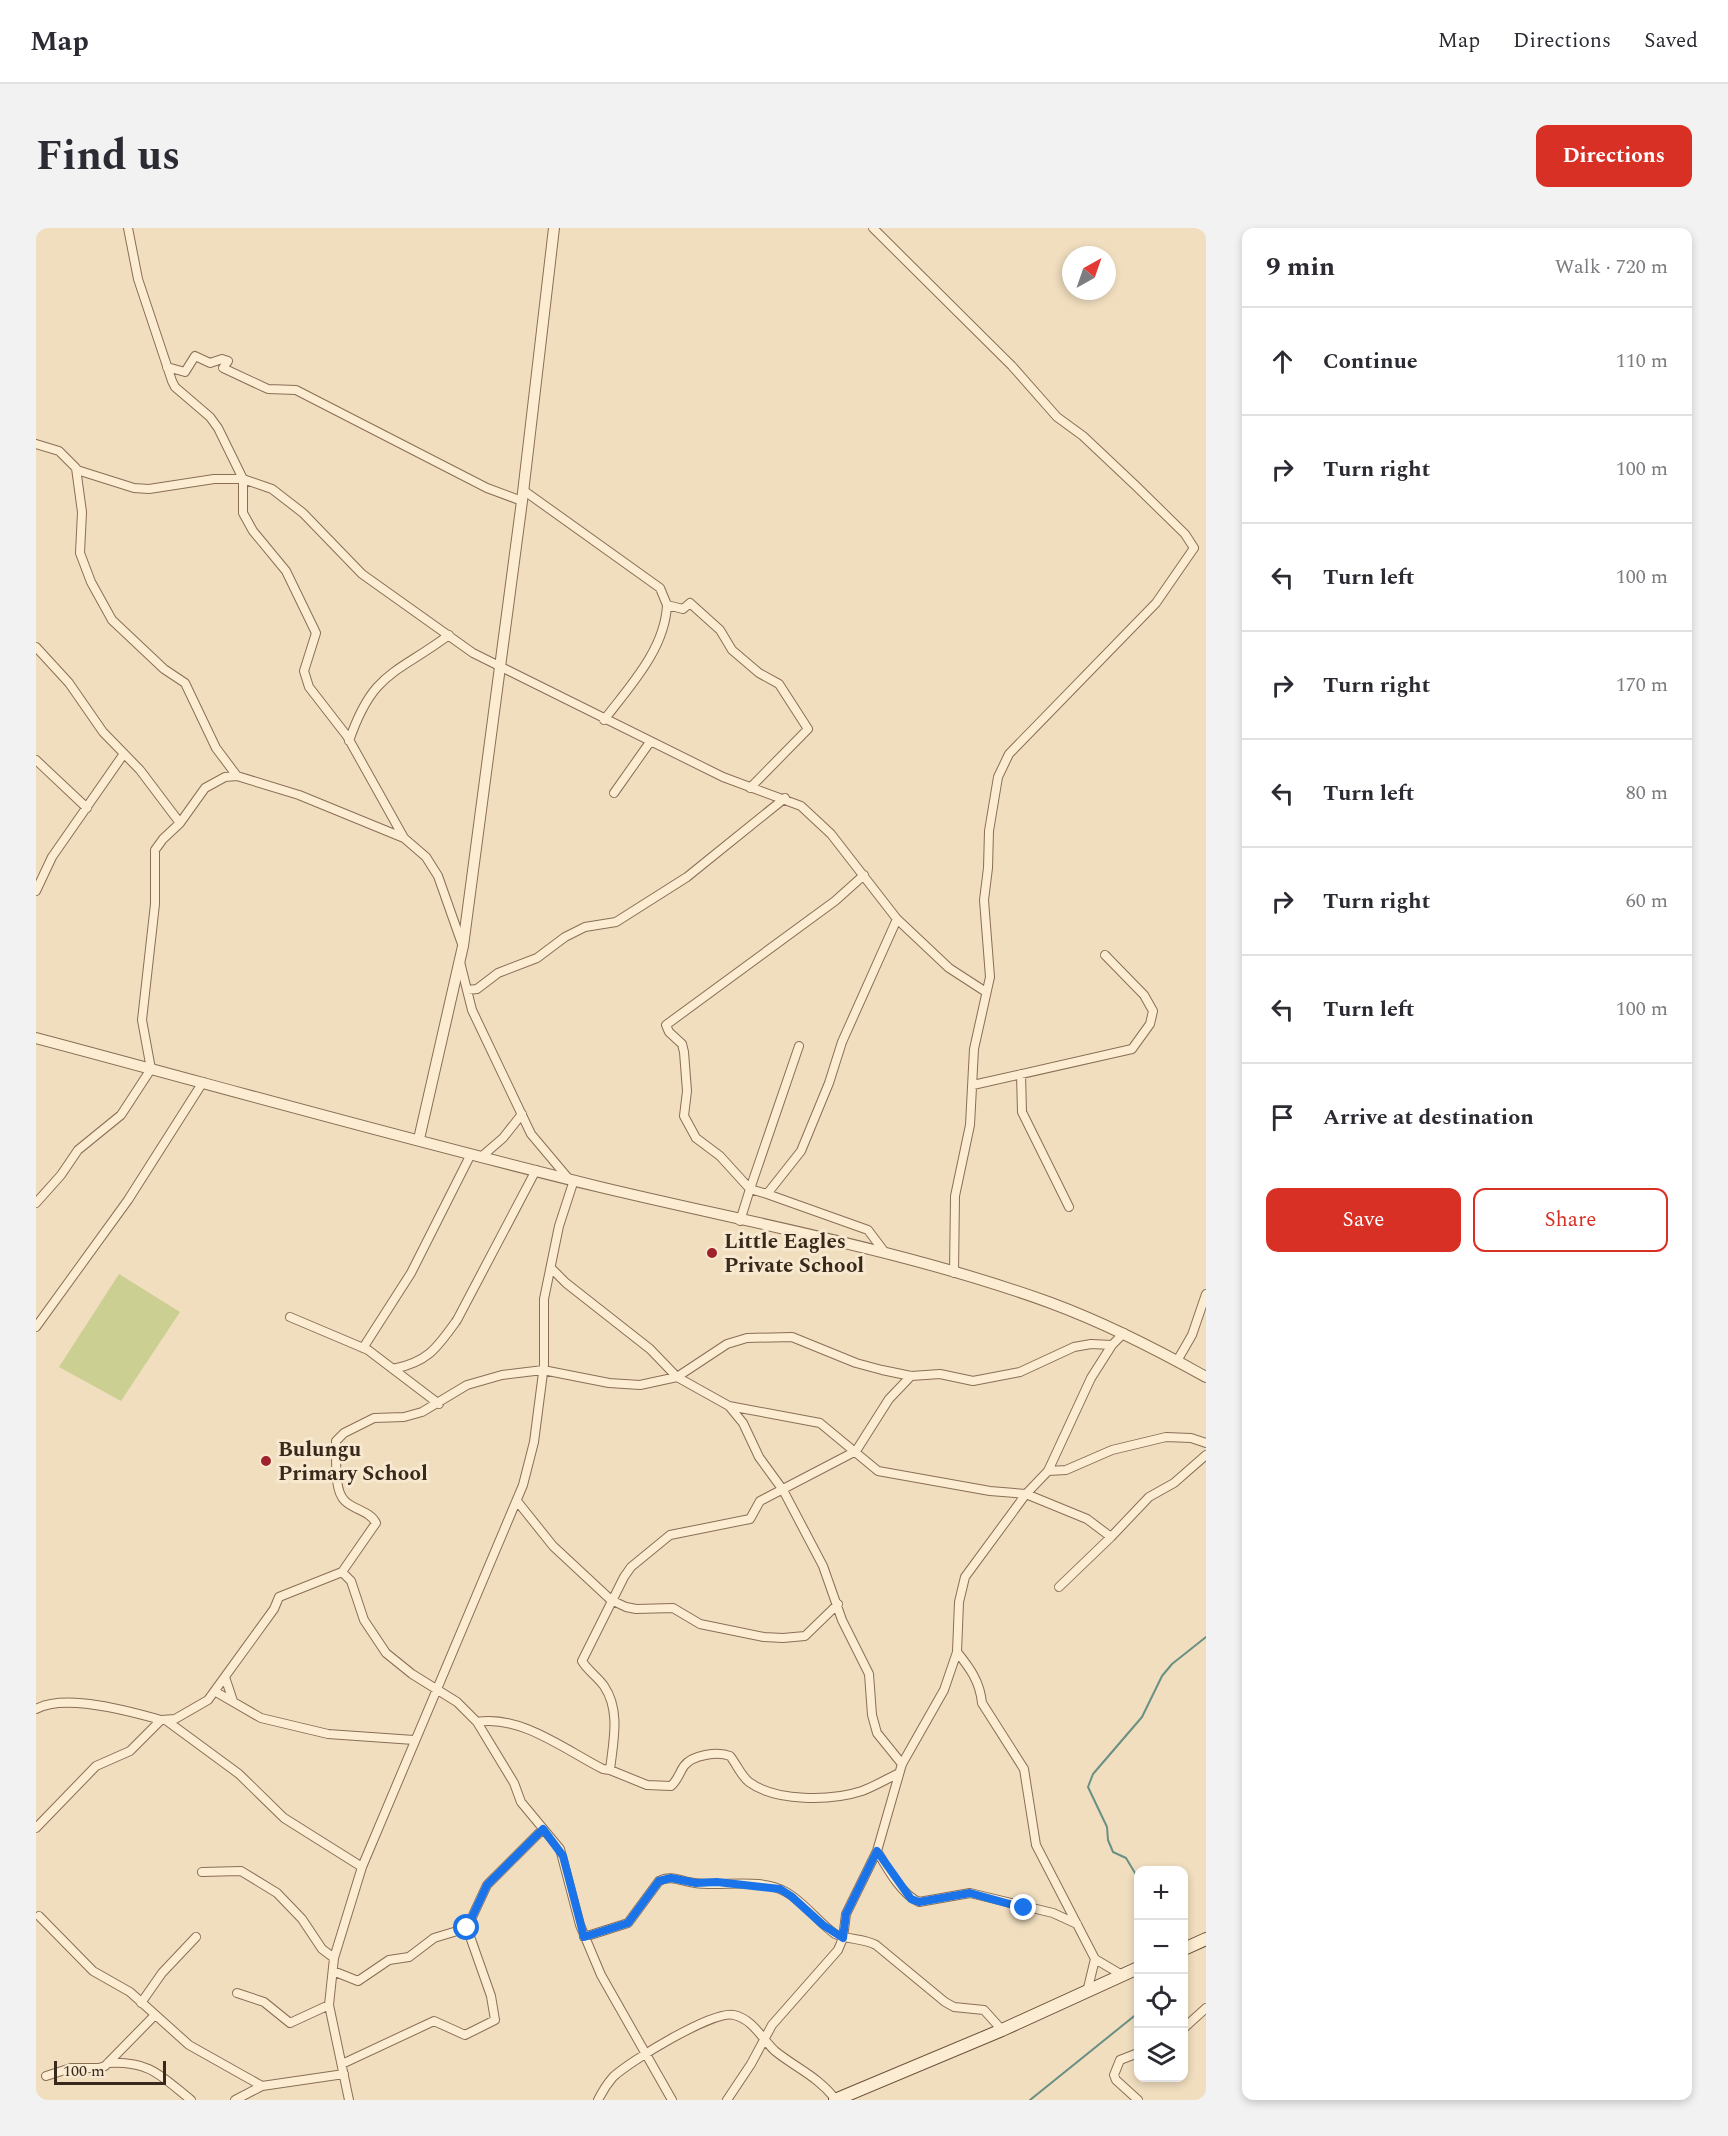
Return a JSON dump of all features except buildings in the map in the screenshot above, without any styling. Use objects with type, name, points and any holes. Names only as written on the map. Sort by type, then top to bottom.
[{"type":"main road","points":[[1188,1946],[1206,1939]]},
{"type":"main road","points":[[835,2100],[1002,2030],[1134,1970]]},
{"type":"street","points":[[128,228],[138,279],[167,367],[176,387],[210,417],[243,479],[243,513],[253,531],[286,571],[316,633],[304,671],[307,682],[349,741],[404,838]]},
{"type":"street","points":[[419,1139],[463,946],[500,669],[554,228]]},
{"type":"street","points":[[873,228],[1012,366],[1057,417],[1083,436],[1136,486],[1185,534],[1194,548],[1156,603],[1003,761],[996,784],[989,831],[984,900],[990,978],[974,1048],[970,1125],[955,1196],[954,1273]]},
{"type":"street","points":[[167,367],[185,372],[195,356],[210,363],[222,359],[228,361],[223,368],[268,389],[296,390],[487,488],[522,495],[660,588],[667,605],[666,618],[652,653],[604,720]]},
{"type":"street","points":[[36,444],[63,454],[77,470],[134,488],[149,489],[214,479],[243,479],[278,494],[303,513],[329,543],[343,552],[357,569],[448,635],[500,669],[750,788],[785,798],[801,806],[814,817],[864,875],[897,919],[949,968],[986,992]]},
{"type":"street","points":[[77,470],[82,512],[80,553],[91,582],[112,620],[164,669],[185,683],[216,748],[237,776]]},
{"type":"street","points":[[667,605],[683,609],[690,603],[700,611],[720,630],[732,650],[759,673],[778,684],[794,711],[808,726],[808,729],[750,788]]},
{"type":"street","points":[[349,741],[360,711],[379,683],[448,635]]},
{"type":"street","points":[[36,646],[69,683],[82,705],[123,755],[140,770],[180,823]]},
{"type":"street","points":[[614,793],[650,742]]},
{"type":"street","points":[[36,891],[52,857],[123,755]]},
{"type":"street","points":[[36,760],[87,808]]},
{"type":"street","points":[[36,1203],[62,1175],[78,1149],[121,1115],[151,1068],[144,1041],[142,1020],[155,904],[154,860],[158,845],[180,823],[205,788],[221,778],[237,776],[299,795],[404,838],[426,857],[438,876],[463,946]]},
{"type":"street","points":[[467,990],[477,988],[498,973],[537,958],[565,937],[585,927],[616,922],[687,877],[785,798]]},
{"type":"street","points":[[864,875],[835,901],[666,1024],[669,1032],[682,1044],[687,1091],[684,1116],[696,1138],[720,1156],[750,1189],[868,1230],[886,1254]]},
{"type":"street","points":[[767,1194],[801,1151],[829,1083],[842,1042],[897,919]]},
{"type":"street","points":[[973,1085],[1126,1053],[1141,1038],[1150,1024],[1153,1011],[1149,1001],[1105,955]]},
{"type":"street","points":[[460,961],[472,1010],[531,1134],[571,1179]]},
{"type":"street","points":[[36,1038],[203,1082],[257,1099],[740,1221],[886,1254],[954,1273],[1051,1303],[1124,1333],[1206,1377]]},
{"type":"street","points":[[740,1221],[799,1046]]},
{"type":"street","points":[[1021,1074],[1022,1112],[1069,1207]]},
{"type":"street","points":[[36,1327],[128,1200],[203,1082]]},
{"type":"street","points":[[363,1348],[411,1273],[476,1155],[503,1138],[522,1114]]},
{"type":"street","points":[[393,1369],[420,1361],[441,1341],[456,1320],[536,1170]]},
{"type":"street","points":[[349,2100],[329,2005],[334,1958],[362,1867],[517,1501],[534,1442],[543,1370],[542,1323],[559,1226],[571,1179]]},
{"type":"street","points":[[551,1268],[566,1283],[650,1349],[677,1377],[729,1406],[820,1423],[878,1471],[990,1491],[1026,1494],[1087,1519],[1111,1537]]},
{"type":"street","points":[[1177,1361],[1192,1335],[1206,1294]]},
{"type":"street","points":[[290,1317],[363,1348],[439,1404]]},
{"type":"street","points":[[727,2100],[781,2014],[830,1961],[843,1938],[846,1914],[877,1851],[901,1769],[944,1690],[957,1652],[959,1602],[965,1577],[1026,1494],[1048,1471],[1091,1378],[1112,1345],[1124,1333]]},
{"type":"street","points":[[36,1828],[87,1773],[130,1751],[164,1721],[187,1714],[216,1692],[274,1609],[279,1597],[342,1572],[376,1523],[343,1499],[335,1480],[338,1469],[337,1438],[374,1418],[404,1417],[439,1404],[467,1385],[502,1375],[543,1370],[626,1385],[677,1377],[735,1341],[747,1338],[783,1336],[796,1338],[856,1363],[911,1376],[940,1374],[973,1381],[1005,1376],[1074,1347],[1091,1344],[1112,1345]]},
{"type":"street","points":[[610,1770],[615,1719],[612,1700],[601,1681],[582,1661],[611,1600],[631,1567],[673,1532],[750,1519],[760,1501],[856,1451],[889,1399],[911,1376]]},
{"type":"street","points":[[729,1406],[743,1423],[759,1457],[783,1490],[823,1566],[842,1620],[869,1674],[872,1716],[877,1733],[901,1769]]},
{"type":"street","points":[[1048,1471],[1066,1470],[1112,1450],[1166,1437],[1191,1438],[1206,1443]]},
{"type":"street","points":[[1059,1587],[1149,1497],[1174,1483],[1206,1455]]},
{"type":"street","points":[[517,1501],[553,1546],[611,1600],[636,1609],[673,1608],[700,1624],[764,1637],[783,1638],[805,1636],[838,1604]]},
{"type":"street","points":[[342,1572],[351,1581],[364,1620],[386,1653],[438,1692],[457,1702],[477,1722],[514,1783],[521,1802],[563,1856],[584,1937],[601,1975],[672,2100]]},
{"type":"street","points":[[957,1652],[972,1669],[981,1692],[982,1703],[1022,1763],[1030,1798],[1034,1841],[1095,1959],[1122,1975]]},
{"type":"street","points":[[225,1677],[233,1701]]},
{"type":"street","points":[[216,1692],[261,1718],[328,1734],[414,1740]]},
{"type":"street","points":[[37,1705],[63,1703],[116,1709],[164,1721],[239,1774],[284,1818],[362,1867]]},
{"type":"street","points":[[477,1722],[489,1721],[534,1731],[603,1769],[647,1785],[671,1786],[680,1776],[685,1764],[694,1758],[720,1753],[730,1756],[747,1781],[778,1794],[833,1796],[859,1792],[901,1769]]},
{"type":"street","points":[[342,2064],[434,2021],[465,2035],[495,2020],[491,1996],[467,1928],[487,1885],[543,1829]]},
{"type":"street","points":[[877,1851],[911,1899],[919,1902],[970,1893],[1053,1913],[1077,1924]]},
{"type":"street","points":[[202,1872],[241,1871],[278,1893],[302,1919],[322,1948],[334,1958]]},
{"type":"street","points":[[584,1937],[628,1923],[659,1881],[671,1878],[696,1883],[717,1882],[780,1889],[823,1925],[843,1938],[866,1940],[876,1945],[945,2002],[954,2007],[984,2010],[1002,2030]]},
{"type":"street","points":[[39,1916],[93,1971],[120,1986],[203,2054],[262,2086]]},
{"type":"street","points":[[333,1971],[358,1981],[389,1960],[409,1957],[434,1938],[467,1928]]},
{"type":"street","points":[[141,2003],[162,1973],[196,1937]]},
{"type":"street","points":[[1087,1992],[1095,1959]]},
{"type":"street","points":[[237,1993],[264,2002],[290,2023],[329,2005]]},
{"type":"street","points":[[1188,2024],[1206,2008]]},
{"type":"street","points":[[598,2100],[611,2079],[645,2052],[725,2014],[746,2020],[755,2026],[764,2040],[812,2075],[835,2100]]},
{"type":"street","points":[[46,2076],[71,2068],[99,2068],[108,2063],[154,2016]]},
{"type":"street","points":[[1134,2055],[1120,2060],[1114,2075],[1138,2100]]},
{"type":"street","points":[[108,2063],[134,2063],[146,2066],[191,2100]]},
{"type":"street","points":[[236,2100],[262,2086],[344,2074]]},
{"type":"green space","points":[[119,1274],[180,1312],[121,1401],[59,1367]]},
{"type":"waterway","points":[[1134,1871],[1126,1858],[1113,1852],[1108,1840],[1107,1827],[1088,1787],[1093,1774],[1142,1717],[1162,1676],[1172,1664],[1206,1637]]},
{"type":"waterway","points":[[1030,2100],[1134,2016]]},
{"type":"place","name":"Little Eagles Private School","points":[[712,1253]]},
{"type":"place","name":"Bulungu Primary School","points":[[266,1461]]},
{"type":"route","points":[[467,1928],[487,1885],[543,1829],[563,1856],[584,1937],[628,1923],[659,1881],[671,1878],[696,1883],[717,1882],[780,1889],[823,1925],[843,1938],[846,1914],[877,1851],[911,1899],[922,1902],[970,1893],[1024,1908]]}]
